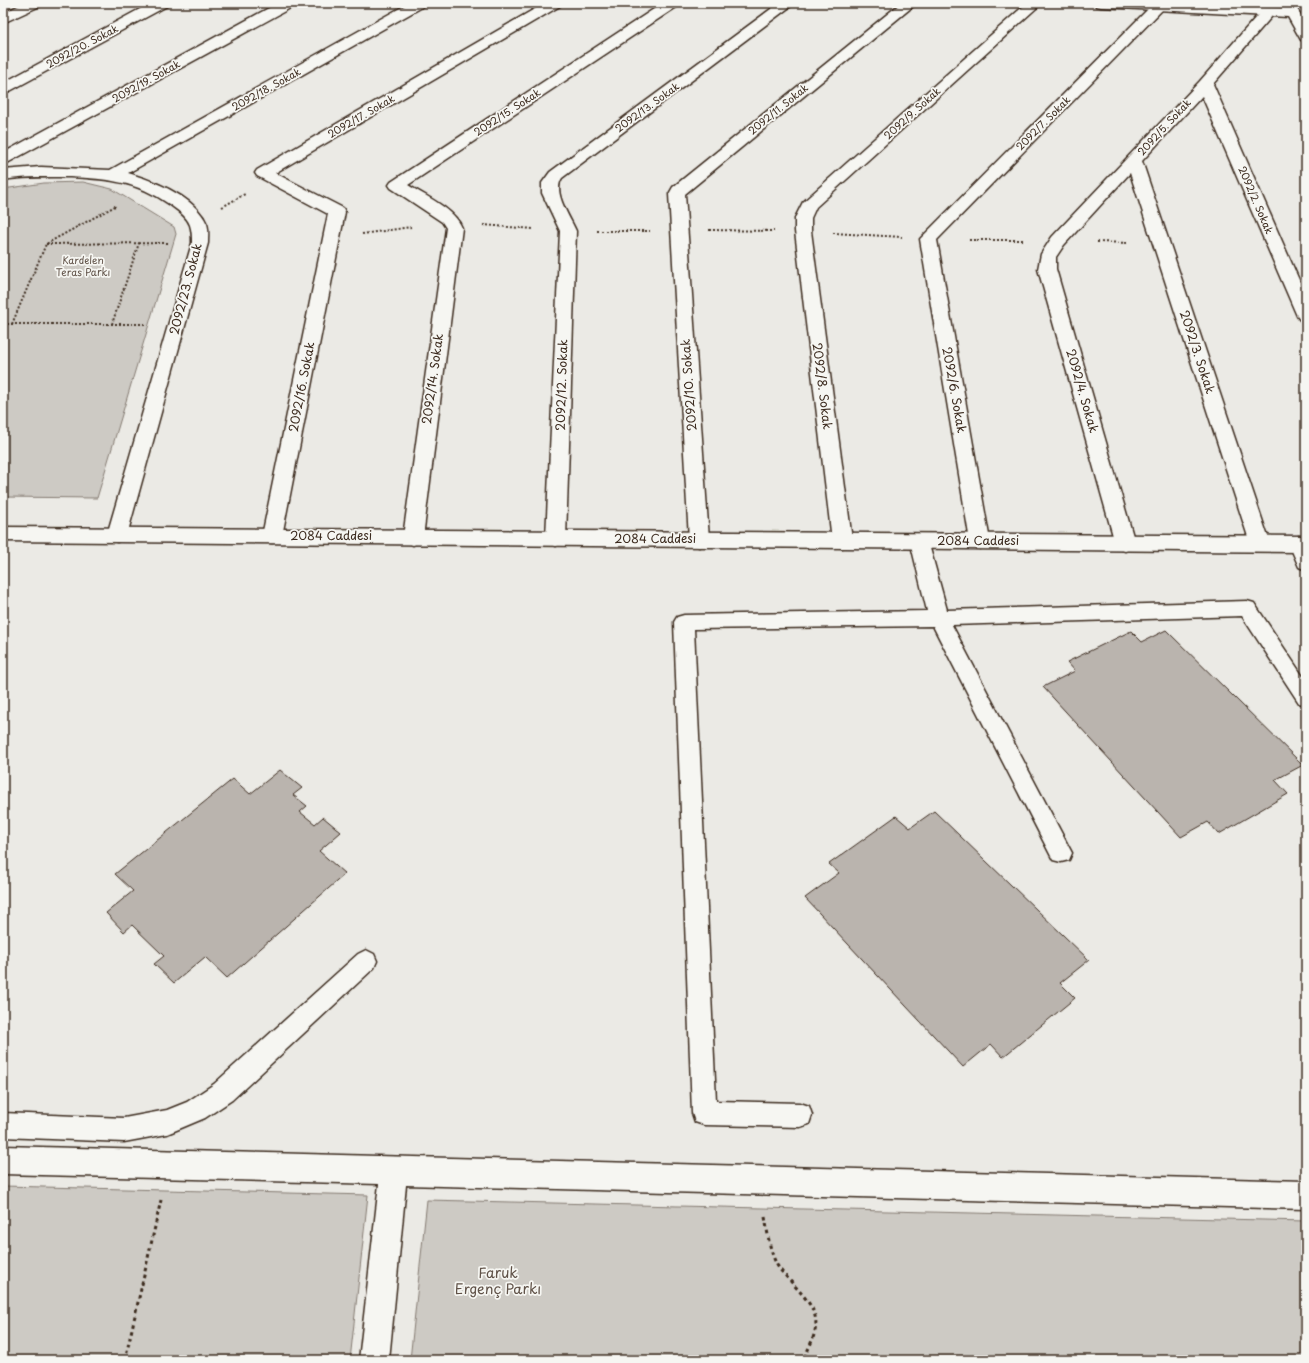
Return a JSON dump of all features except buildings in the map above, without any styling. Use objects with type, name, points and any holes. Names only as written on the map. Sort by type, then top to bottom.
[{"type":"street","points":[[3,19],[35,3]]},
{"type":"street","name":"2092/20. Sokak","points":[[3,89],[162,3]]},
{"type":"street","name":"2092/19. Sokak","points":[[3,159],[289,3]]},
{"type":"street","name":"2092/18. Sokak","points":[[113,174],[419,3]]},
{"type":"street","name":"2092/17. Sokak","points":[[273,179],[263,173],[555,3]]},
{"type":"street","name":"2092/15. Sokak","points":[[452,222],[397,185],[673,3]]},
{"type":"street","name":"2092/13. Sokak","points":[[568,231],[550,193],[550,183],[556,175],[788,3]]},
{"type":"street","name":"2092/11. Sokak","points":[[679,230],[676,198],[679,190],[910,3]]},
{"type":"street","name":"2092/9. Sokak","points":[[803,231],[803,218],[810,205],[1035,3]]},
{"type":"street","points":[[1101,3],[1268,12],[1290,8],[1306,37]]},
{"type":"street","name":"2092/7. Sokak","points":[[928,239],[1159,6]]},
{"type":"street","name":"2092/5. Sokak","points":[[1058,241],[1205,84],[1268,12]]},
{"type":"street","name":"2092/2. Sokak","points":[[1205,84],[1306,316]]},
{"type":"street","name":"2092/3. Sokak","points":[[1134,160],[1260,543]]},
{"type":"street","points":[[3,175],[30,171],[113,174],[150,186],[178,201],[190,211],[197,220]]},
{"type":"street","points":[[273,179],[337,212],[332,238]]},
{"type":"street","name":"2092/23. Sokak","points":[[117,535],[200,243],[201,232],[197,220]]},
{"type":"street","name":"2092/14. Sokak","points":[[413,537],[454,228],[452,222]]},
{"type":"street","name":"2092/10. Sokak","points":[[679,230],[699,539]]},
{"type":"street","name":"2092/12. Sokak","points":[[556,538],[568,231]]},
{"type":"street","name":"2092/8. Sokak","points":[[803,231],[842,540]]},
{"type":"street","name":"2092/16. Sokak","points":[[272,536],[332,238]]},
{"type":"street","name":"2092/6. Sokak","points":[[928,239],[980,541]]},
{"type":"street","name":"2092/4. Sokak","points":[[1058,241],[1048,255],[1046,262],[1047,269],[1125,542]]},
{"type":"street","name":"2084 Caddesi","points":[[3,534],[1260,543],[1304,550]]},
{"type":"street","points":[[3,1160],[1306,1195]]},
{"type":"street","points":[[374,1360],[394,1170]]},
{"type":"lane","points":[[920,541],[939,618],[1061,853]]},
{"type":"lane","points":[[800,1115],[704,1113],[684,622],[939,618],[1247,608],[1306,697]]},
{"type":"lane","points":[[3,1125],[124,1130],[167,1122],[196,1110],[223,1092],[366,961]]},
{"type":"path","points":[[197,220],[273,179]]},
{"type":"path","points":[[12,324],[46,244],[150,186]]},
{"type":"path","points":[[332,238],[452,222],[568,231],[803,231],[928,239],[1162,244]]},
{"type":"path","points":[[46,244],[200,243]]},
{"type":"path","points":[[112,324],[139,244]]},
{"type":"path","points":[[3,324],[176,324]]},
{"type":"path","points":[[125,1360],[169,1165]]},
{"type":"path","points":[[759,1181],[772,1254],[776,1263],[810,1302],[815,1313],[817,1325],[814,1340],[803,1360]]},
{"type":"green space","name":"Kardelen Teras Parkı","points":[[83,182],[112,189],[174,227],[176,234],[97,498],[3,497],[3,189],[44,183]]},
{"type":"green space","points":[[3,1186],[368,1195],[350,1360],[3,1360]]},
{"type":"green space","name":"Faruk Ergenç Parkı","points":[[427,1200],[1306,1221],[1306,1360],[410,1360]]}]
